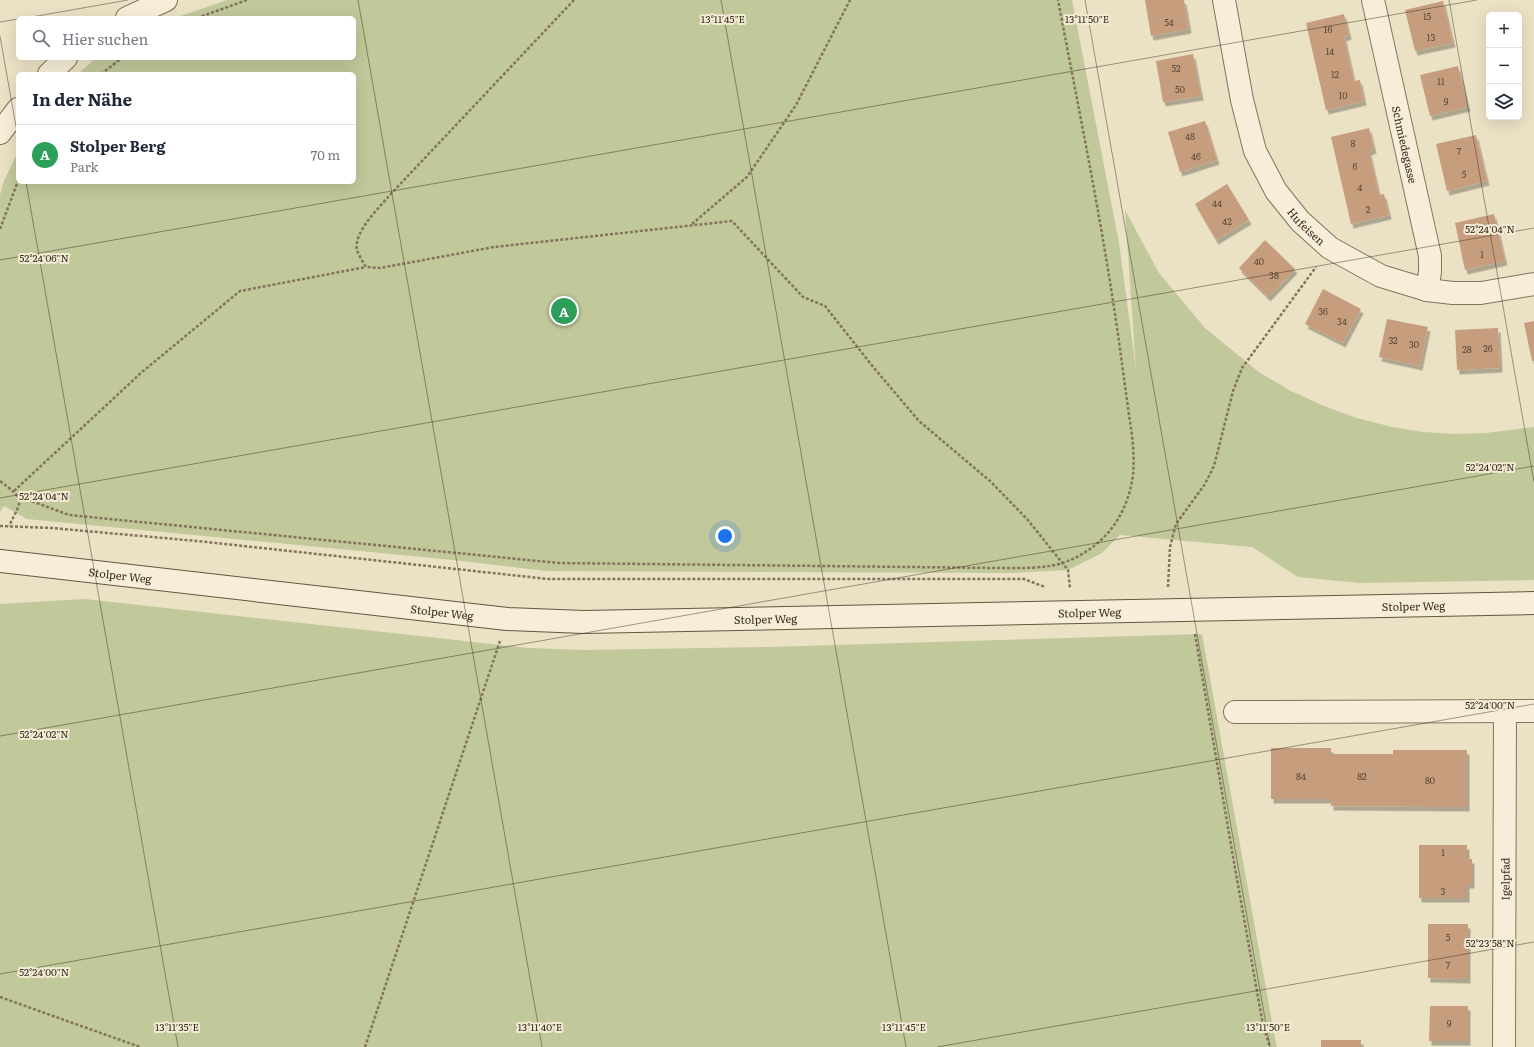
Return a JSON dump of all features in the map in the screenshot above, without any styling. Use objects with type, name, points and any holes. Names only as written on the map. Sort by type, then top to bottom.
[{"type":"street","points":[[131,16],[166,0]]},
{"type":"street","name":"Hufeisen","points":[[1224,0],[1242,100],[1255,151],[1276,191],[1300,221],[1330,248],[1381,276],[1427,290],[1453,293],[1482,293],[1534,284]]},
{"type":"street","name":"Schmiedegasse","points":[[1373,0],[1430,256],[1430,272],[1427,290]]},
{"type":"street","points":[[51,72],[64,60]]},
{"type":"street","points":[[0,133],[16,112]]},
{"type":"street","name":"Stolper Weg","points":[[0,561],[507,619],[592,621],[1534,603]]},
{"type":"street","name":"Igelpfad","points":[[1504,1047],[1505,711]]},
{"type":"street","points":[[1234,712],[1534,711]]},
{"type":"path","points":[[203,16],[247,0]]},
{"type":"path","points":[[366,267],[357,249],[359,236],[365,226],[388,197],[574,0]]},
{"type":"path","points":[[691,225],[747,177],[796,105],[850,0]]},
{"type":"path","points":[[0,481],[14,491],[18,496],[69,515],[558,563],[998,568],[1033,567],[1064,563],[1089,550],[1102,540],[1119,518],[1131,487],[1133,456],[1107,262],[1058,0]]},
{"type":"path","points":[[104,72],[119,60]]},
{"type":"path","points":[[0,229],[17,184]]},
{"type":"path","points":[[14,491],[142,372],[240,291],[366,267],[380,268],[494,247],[732,221],[804,297],[825,306],[874,368],[919,421],[990,481],[1027,519],[1064,563],[1068,570],[1070,593]]},
{"type":"path","points":[[1168,590],[1172,535],[1176,524],[1205,484],[1214,466],[1233,391],[1240,372],[1330,248]]},
{"type":"path","points":[[9,526],[19,506],[18,496]]},
{"type":"path","points":[[0,526],[52,528],[197,541],[548,579],[1024,580]]},
{"type":"path","points":[[1191,609],[1233,859],[1263,1025],[1270,1047]]},
{"type":"path","points":[[365,1047],[507,619]]},
{"type":"path","points":[[0,997],[140,1047]]},
{"type":"green space","points":[[227,0],[1072,0],[1119,243],[1136,369],[1125,210],[1159,273],[1205,328],[1260,373],[1291,391],[1324,406],[1357,418],[1392,427],[1423,432],[1454,434],[1486,433],[1534,427],[1534,580],[1359,583],[1298,577],[1252,547],[1120,535],[1102,553],[1068,570],[1012,573],[547,571],[453,560],[27,519],[4,506],[0,512],[0,195],[3,183],[16,156],[16,184],[356,184],[356,72],[80,72],[94,60],[356,60],[356,16],[181,16]]},
{"type":"green space","points":[[85,599],[528,648],[584,650],[769,647],[1202,634],[1277,1047],[0,1047],[0,604]]},
{"type":"building","points":[[1145,0],[1184,0],[1189,29],[1151,36]]},
{"type":"building","points":[[1443,1],[1453,43],[1415,51],[1405,10]]},
{"type":"building","points":[[1344,14],[1349,35],[1344,37],[1354,81],[1360,80],[1364,101],[1326,110],[1306,23]]},
{"type":"building","points":[[1193,54],[1201,96],[1163,102],[1156,61]]},
{"type":"building","points":[[1458,66],[1468,107],[1430,116],[1420,75]]},
{"type":"building","points":[[1205,121],[1217,160],[1180,172],[1168,132]]},
{"type":"building","points":[[1369,128],[1374,149],[1369,151],[1379,195],[1384,194],[1389,215],[1351,224],[1331,137]]},
{"type":"building","points":[[1476,135],[1487,181],[1447,191],[1436,144]]},
{"type":"building","points":[[1227,184],[1249,220],[1216,240],[1195,204]]},
{"type":"building","points":[[1494,214],[1505,261],[1465,270],[1455,223]]},
{"type":"building","points":[[1265,240],[1295,269],[1268,297],[1239,268]]},
{"type":"building","points":[[1323,289],[1361,309],[1343,343],[1305,324]]},
{"type":"building","points":[[1387,319],[1428,327],[1420,366],[1379,357]]},
{"type":"building","points":[[1534,321],[1534,361],[1532,361],[1524,323]]},
{"type":"building","points":[[1498,328],[1500,368],[1457,370],[1455,330]]},
{"type":"building","points":[[1271,748],[1331,748],[1331,754],[1393,754],[1393,750],[1467,750],[1467,807],[1331,806],[1331,799],[1271,799]]},
{"type":"building","points":[[1419,845],[1467,845],[1467,859],[1472,859],[1472,884],[1467,884],[1467,898],[1419,898]]},
{"type":"building","points":[[1428,924],[1468,924],[1468,979],[1428,978]]},
{"type":"building","points":[[1430,1006],[1468,1006],[1468,1041],[1429,1041]]},
{"type":"building","points":[[1321,1040],[1361,1040],[1361,1047],[1321,1047]]},
{"type":"place","name":"Stolper Berg","points":[[564,311]]}]
